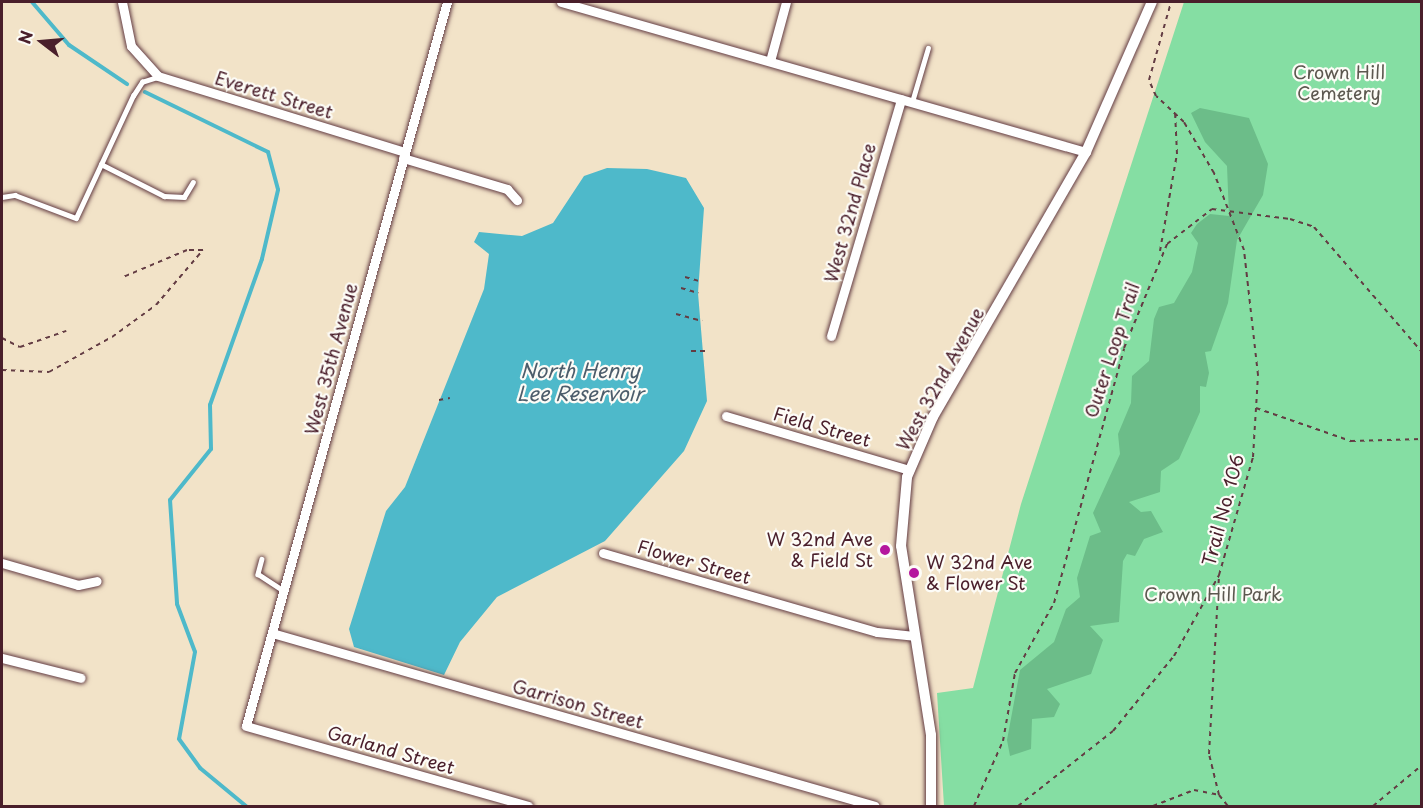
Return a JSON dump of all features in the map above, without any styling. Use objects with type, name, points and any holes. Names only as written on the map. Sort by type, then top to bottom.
[{"type":"street","name":"Everett Street","points":[[122,2],[139,60],[158,76],[507,189],[517,200]]},
{"type":"street","name":"West 35th Avenue","points":[[246,726],[447,2]]},
{"type":"street","points":[[561,2],[1086,152]]},
{"type":"street","points":[[770,61],[786,2]]},
{"type":"street","name":"West 32nd Avenue","points":[[931,807],[931,735],[914,636],[900,531],[909,470],[933,417],[1086,152],[1152,2]]},
{"type":"street","name":"West 32nd Place","points":[[831,336],[901,99]]},
{"type":"street","name":"Field Street","points":[[726,416],[909,470]]},
{"type":"street","name":"Flower Street","points":[[603,553],[877,632],[914,636]]},
{"type":"street","points":[[2,563],[78,585],[97,582]]},
{"type":"street","name":"Garrison Street","points":[[272,633],[875,807]]},
{"type":"street","points":[[2,658],[81,678]]},
{"type":"street","name":"Garland Street","points":[[246,726],[528,807]]},
{"type":"lane","points":[[912,102],[928,48]]},
{"type":"lane","points":[[2,197],[15,195],[76,218],[133,96],[142,82],[158,76]]},
{"type":"lane","points":[[101,164],[164,196],[184,197],[193,182]]},
{"type":"lane","points":[[262,560],[258,574],[270,587],[284,591]]},
{"type":"path","name":"Trail No. 106","points":[[1018,807],[1087,755],[1137,705],[1187,637],[1219,575],[1253,457],[1256,408],[1254,320],[1244,250],[1231,213],[1175,111],[1156,96],[1150,66],[1171,2]]},
{"type":"path","points":[[1160,254],[1177,154],[1175,111]]},
{"type":"path","name":"Outer Loop Trail","points":[[974,807],[1003,741],[1015,674],[1054,603],[1096,460],[1105,411],[1160,254],[1201,214],[1231,213],[1290,219],[1314,228],[1422,352]]},
{"type":"path","points":[[2,370],[49,372],[112,337],[156,305],[204,250],[187,250],[123,277]]},
{"type":"path","points":[[685,277],[699,281]]},
{"type":"path","points":[[681,288],[698,293]]},
{"type":"path","points":[[676,314],[702,321]]},
{"type":"path","points":[[2,338],[20,346],[66,331]]},
{"type":"path","points":[[691,351],[706,351]]},
{"type":"path","points":[[440,400],[450,398]]},
{"type":"path","points":[[1256,408],[1352,441],[1422,439]]},
{"type":"path","points":[[1219,575],[1209,754],[1219,795],[1228,807]]},
{"type":"path","points":[[1373,807],[1422,765]]},
{"type":"path","points":[[1153,807],[1194,790],[1219,795]]},
{"type":"green space","name":"Crown Hill Park","points":[[1184,2],[1421,2],[1421,806],[944,806],[937,693],[973,688],[1021,504]]},
{"type":"green space","points":[[1200,108],[1249,118],[1268,164],[1263,195],[1237,240],[1228,303],[1211,351],[1205,352],[1209,373],[1206,387],[1200,386],[1200,412],[1179,459],[1161,471],[1160,492],[1129,502],[1141,512],[1151,511],[1163,532],[1144,539],[1135,556],[1127,554],[1123,561],[1119,622],[1090,626],[1103,640],[1091,674],[1047,689],[1060,704],[1054,717],[1032,719],[1031,749],[1010,756],[1007,740],[1020,670],[1054,642],[1066,609],[1080,597],[1077,578],[1090,536],[1101,532],[1093,513],[1120,454],[1118,434],[1131,403],[1132,376],[1149,361],[1154,319],[1159,307],[1174,303],[1192,272],[1198,243],[1191,233],[1197,224],[1210,214],[1229,216],[1227,166],[1205,142],[1191,113]]},
{"type":"water","name":"North Henry Lee Reservoir","points":[[607,168],[647,169],[686,178],[704,208],[698,293],[707,401],[684,451],[605,541],[497,597],[460,642],[444,675],[354,647],[349,629],[386,511],[405,487],[484,289],[489,254],[474,242],[479,232],[522,236],[553,223],[584,176]]},
{"type":"waterway","points":[[32,2],[69,45],[127,84]]},
{"type":"waterway","points":[[145,92],[268,152],[278,190],[262,259],[210,405],[211,449],[170,500],[177,604],[195,652],[179,739],[200,768],[246,806]]},
{"type":"place","name":"W 32nd Ave & Field St","points":[[885,550]]},
{"type":"place","name":"W 32nd Ave & Flower St","points":[[914,573]]},
{"type":"park label","name":"Crown Hill Cemetery","points":[[1339,83]]}]
